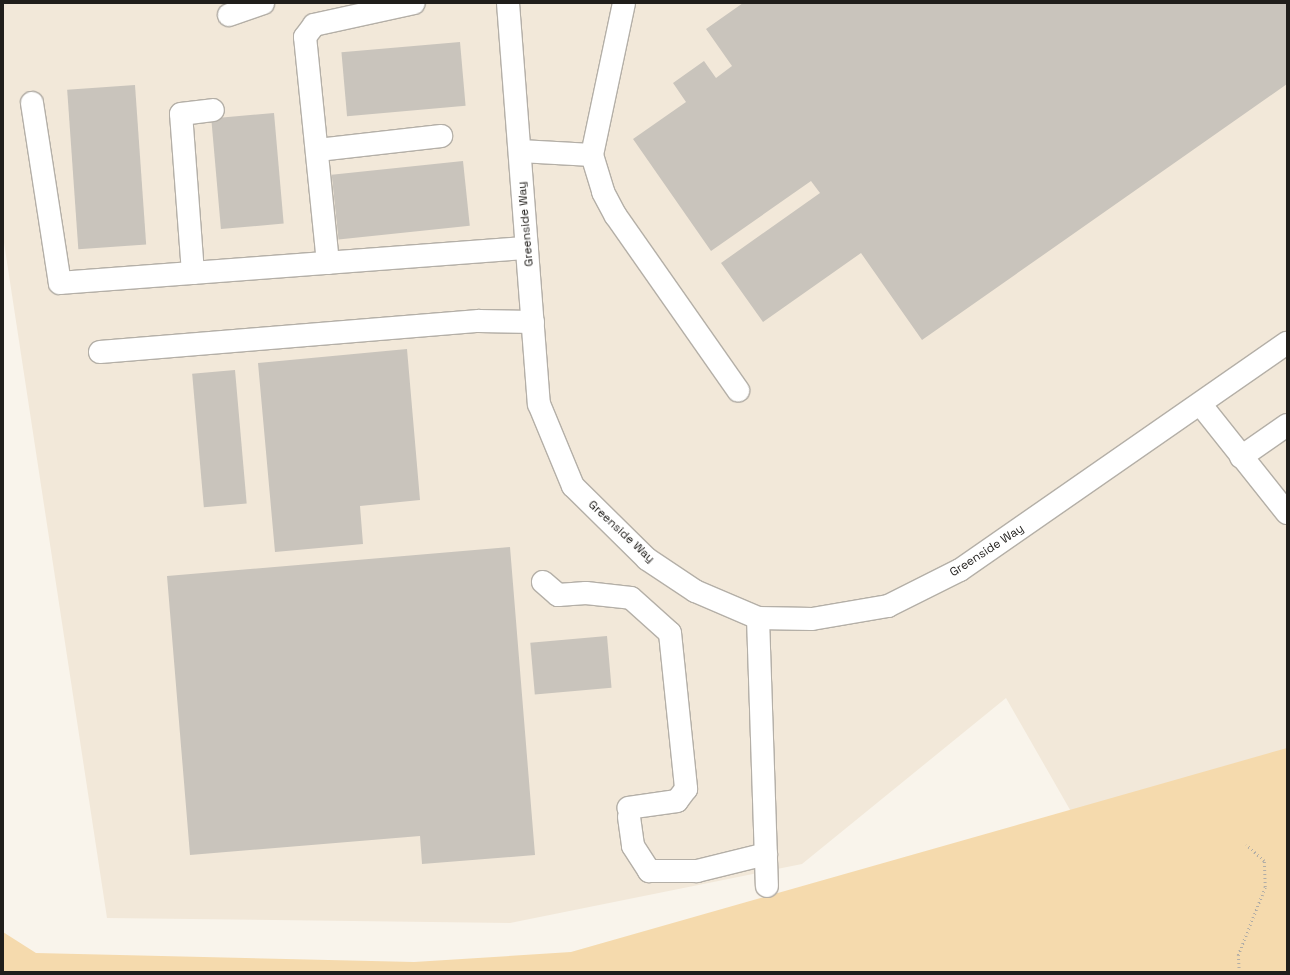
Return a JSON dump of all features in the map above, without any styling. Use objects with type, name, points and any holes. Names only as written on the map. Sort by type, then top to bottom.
[{"type":"lane","points":[[229,15],[263,3]]},
{"type":"lane","points":[[328,263],[318,150],[306,75],[305,37],[314,25],[414,3]]},
{"type":"lane","name":"Greenside Way","points":[[508,3],[539,404],[573,486],[647,559],[695,591],[758,618],[812,619],[888,606],[960,570],[1201,405],[1287,343]]},
{"type":"lane","points":[[624,3],[592,155],[603,192],[616,216],[738,390]]},
{"type":"lane","points":[[32,103],[60,283],[527,248]]},
{"type":"lane","points":[[193,273],[180,114],[213,110]]},
{"type":"lane","points":[[318,150],[441,136]]},
{"type":"lane","points":[[520,151],[592,155]]},
{"type":"lane","points":[[100,352],[479,321],[533,322]]},
{"type":"lane","points":[[1201,405],[1287,513]]},
{"type":"lane","points":[[1241,457],[1287,425]]},
{"type":"lane","points":[[543,582],[558,595],[586,593],[631,598],[670,633],[686,789],[677,802],[628,812],[633,846],[649,871],[697,872],[766,854]]},
{"type":"lane","points":[[758,618],[767,886]]},
{"type":"path","points":[[1239,972],[1238,955],[1265,887],[1264,861],[1246,844]]},
{"type":"shaded area","points":[[3,3],[1287,3],[1287,754],[1085,836],[1006,698],[802,864],[510,923],[107,918],[3,236]]},
{"type":"shaded area","points":[[1287,748],[1287,972],[3,972],[3,932],[36,953],[414,962],[571,952]]},
{"type":"building","points":[[743,3],[1287,3],[1287,84],[922,340],[861,253],[763,322],[721,263],[820,193],[811,181],[711,251],[633,139],[686,102],[673,83],[704,61],[716,78],[732,66],[706,29]]},
{"type":"building","points":[[460,42],[466,106],[347,116],[341,52]]},
{"type":"building","points":[[135,85],[146,245],[78,249],[67,90]]},
{"type":"building","points":[[274,113],[284,224],[221,229],[211,118]]},
{"type":"building","points":[[463,161],[470,226],[339,239],[332,175]]},
{"type":"building","points":[[407,349],[420,500],[360,506],[363,544],[275,552],[258,363]]},
{"type":"building","points":[[235,370],[247,503],[204,507],[192,374]]},
{"type":"building","points":[[510,547],[535,855],[422,864],[420,836],[190,855],[167,576]]},
{"type":"building","points":[[607,636],[612,688],[535,695],[530,643]]}]
